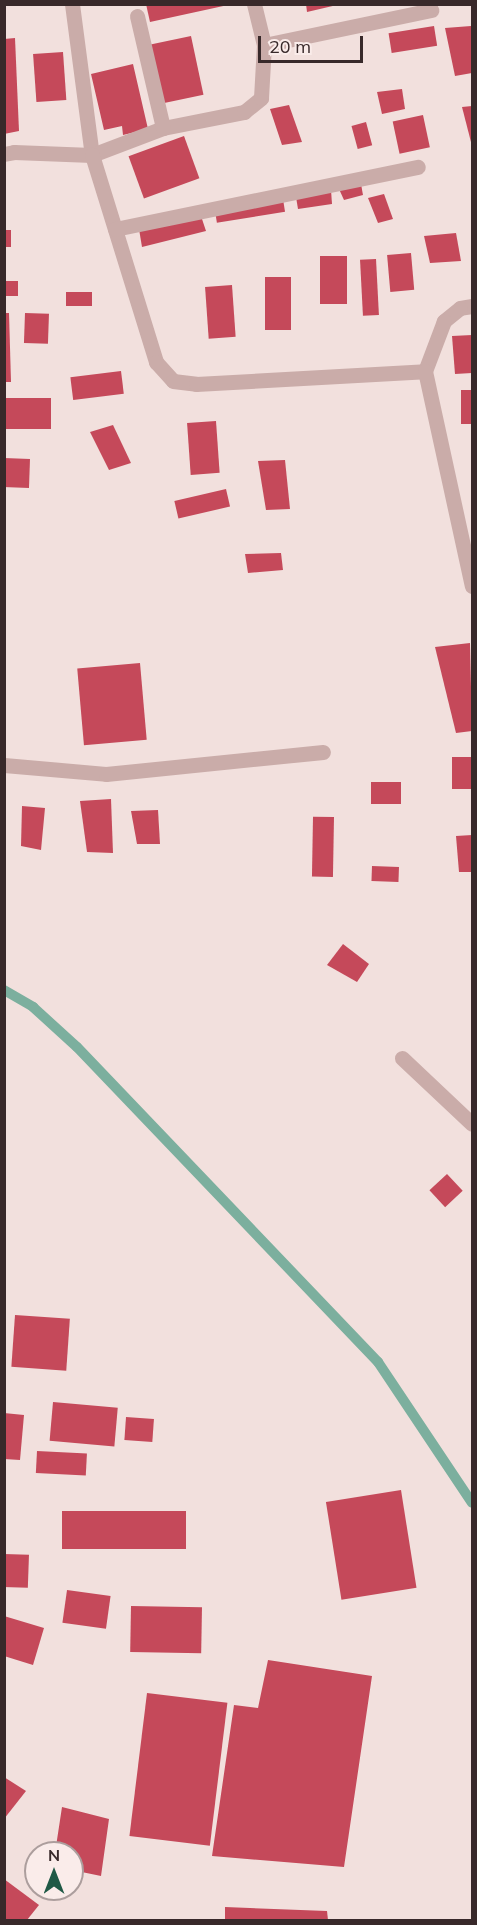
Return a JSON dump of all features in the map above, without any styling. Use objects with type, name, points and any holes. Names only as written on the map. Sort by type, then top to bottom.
[{"type":"street","points":[[72,4],[92,155],[156,362],[172,381],[196,384],[425,371]]},
{"type":"street","points":[[4,154],[14,152],[92,155],[163,128],[244,112],[261,98],[264,45],[256,6]]},
{"type":"street","points":[[264,45],[431,10]]},
{"type":"street","points":[[137,16],[163,128]]},
{"type":"street","points":[[115,229],[418,167]]},
{"type":"street","points":[[472,306],[460,308],[444,321],[425,371],[472,586]]},
{"type":"street","points":[[4,765],[106,774],[323,752]]},
{"type":"street","points":[[402,1058],[472,1124]]},
{"type":"building","points":[[146,4],[228,4],[228,5],[150,22]]},
{"type":"building","points":[[306,4],[337,4],[337,5],[307,12]]},
{"type":"building","points":[[434,26],[437,46],[392,53],[389,33]]},
{"type":"building","points":[[471,26],[472,73],[455,76],[445,28]]},
{"type":"building","points":[[191,36],[203,95],[159,104],[147,45]]},
{"type":"building","points":[[15,38],[19,131],[4,134],[4,39]]},
{"type":"building","points":[[63,52],[66,100],[36,102],[33,54]]},
{"type":"building","points":[[133,64],[148,129],[123,135],[122,126],[104,130],[91,74]]},
{"type":"building","points":[[402,89],[405,109],[382,114],[377,92]]},
{"type":"building","points":[[289,105],[302,142],[282,145],[270,109]]},
{"type":"building","points":[[472,106],[472,146],[462,107]]},
{"type":"building","points":[[423,115],[430,147],[400,154],[393,121]]},
{"type":"building","points":[[366,122],[372,145],[358,149],[352,126]]},
{"type":"building","points":[[184,136],[199,178],[144,198],[129,156]]},
{"type":"building","points":[[361,184],[363,195],[344,200],[339,189]]},
{"type":"building","points":[[331,190],[332,204],[298,209],[296,197]]},
{"type":"building","points":[[384,194],[393,219],[378,223],[368,198]]},
{"type":"building","points":[[283,199],[285,212],[217,223],[215,210]]},
{"type":"building","points":[[201,216],[206,231],[142,247],[139,229]]},
{"type":"building","points":[[4,230],[11,230],[11,247],[4,247]]},
{"type":"building","points":[[456,233],[461,261],[430,263],[424,236]]},
{"type":"building","points":[[411,253],[414,290],[390,292],[387,255]]},
{"type":"building","points":[[320,256],[347,256],[347,304],[320,304]]},
{"type":"building","points":[[376,259],[379,315],[363,316],[360,260]]},
{"type":"building","points":[[265,277],[291,277],[291,330],[265,330]]},
{"type":"building","points":[[4,281],[18,281],[18,296],[4,296]]},
{"type":"building","points":[[232,285],[236,337],[209,339],[205,287]]},
{"type":"building","points":[[66,292],[92,292],[92,306],[66,306]]},
{"type":"building","points":[[4,313],[9,313],[11,382],[4,382]]},
{"type":"building","points":[[25,313],[49,314],[48,344],[24,343]]},
{"type":"building","points":[[472,335],[472,373],[455,374],[452,336]]},
{"type":"building","points":[[121,371],[124,394],[73,400],[70,377]]},
{"type":"building","points":[[461,390],[472,390],[472,424],[461,424]]},
{"type":"building","points":[[4,398],[51,398],[51,429],[4,429]]},
{"type":"building","points":[[216,421],[220,473],[191,475],[187,423]]},
{"type":"building","points":[[113,425],[131,463],[109,470],[90,432]]},
{"type":"building","points":[[4,458],[30,459],[29,488],[4,487]]},
{"type":"building","points":[[285,460],[290,509],[266,510],[258,461]]},
{"type":"building","points":[[226,489],[230,507],[178,518],[174,501]]},
{"type":"building","points":[[281,553],[283,570],[248,573],[245,554]]},
{"type":"building","points":[[470,643],[472,731],[456,733],[435,647]]},
{"type":"building","points":[[140,663],[147,740],[84,745],[77,668]]},
{"type":"building","points":[[452,757],[472,757],[472,789],[452,789]]},
{"type":"building","points":[[371,782],[401,782],[401,804],[371,804]]},
{"type":"building","points":[[111,799],[113,853],[87,852],[80,801]]},
{"type":"building","points":[[22,806],[45,808],[41,850],[21,846]]},
{"type":"building","points":[[158,810],[160,844],[137,844],[131,811]]},
{"type":"building","points":[[313,817],[334,817],[333,877],[312,877]]},
{"type":"building","points":[[472,835],[472,872],[459,872],[456,836]]},
{"type":"building","points":[[372,866],[399,867],[398,882],[371,881]]},
{"type":"building","points":[[343,944],[369,964],[357,982],[327,965]]},
{"type":"building","points":[[447,1174],[463,1191],[445,1207],[429,1190]]},
{"type":"building","points":[[15,1315],[70,1319],[66,1371],[11,1367]]},
{"type":"building","points":[[53,1402],[118,1408],[114,1447],[50,1441]]},
{"type":"building","points":[[4,1413],[24,1415],[20,1460],[4,1459]]},
{"type":"building","points":[[126,1417],[154,1419],[152,1442],[124,1440]]},
{"type":"building","points":[[37,1451],[87,1454],[86,1476],[36,1473]]},
{"type":"building","points":[[401,1490],[416,1588],[341,1600],[326,1502]]},
{"type":"building","points":[[62,1511],[186,1511],[186,1549],[62,1549]]},
{"type":"building","points":[[4,1554],[29,1555],[28,1588],[4,1587]]},
{"type":"building","points":[[67,1590],[111,1596],[106,1629],[62,1623]]},
{"type":"building","points":[[131,1606],[202,1607],[201,1653],[130,1652]]},
{"type":"building","points":[[4,1616],[44,1628],[33,1665],[4,1656]]},
{"type":"building","points":[[268,1660],[372,1676],[344,1867],[212,1856],[234,1705],[258,1708]]},
{"type":"building","points":[[147,1693],[227,1703],[210,1846],[129,1836]]},
{"type":"building","points":[[4,1777],[26,1791],[4,1819]]},
{"type":"building","points":[[62,1807],[109,1819],[101,1876],[84,1872],[84,1841],[57,1841]]},
{"type":"building","points":[[4,1879],[24,1894],[24,1901],[34,1901],[39,1905],[27,1920],[4,1920]]},
{"type":"building","points":[[225,1907],[327,1911],[328,1920],[225,1920]]},
{"type":"waterway","points":[[4,990],[33,1007],[77,1047],[378,1362],[472,1503]]}]
